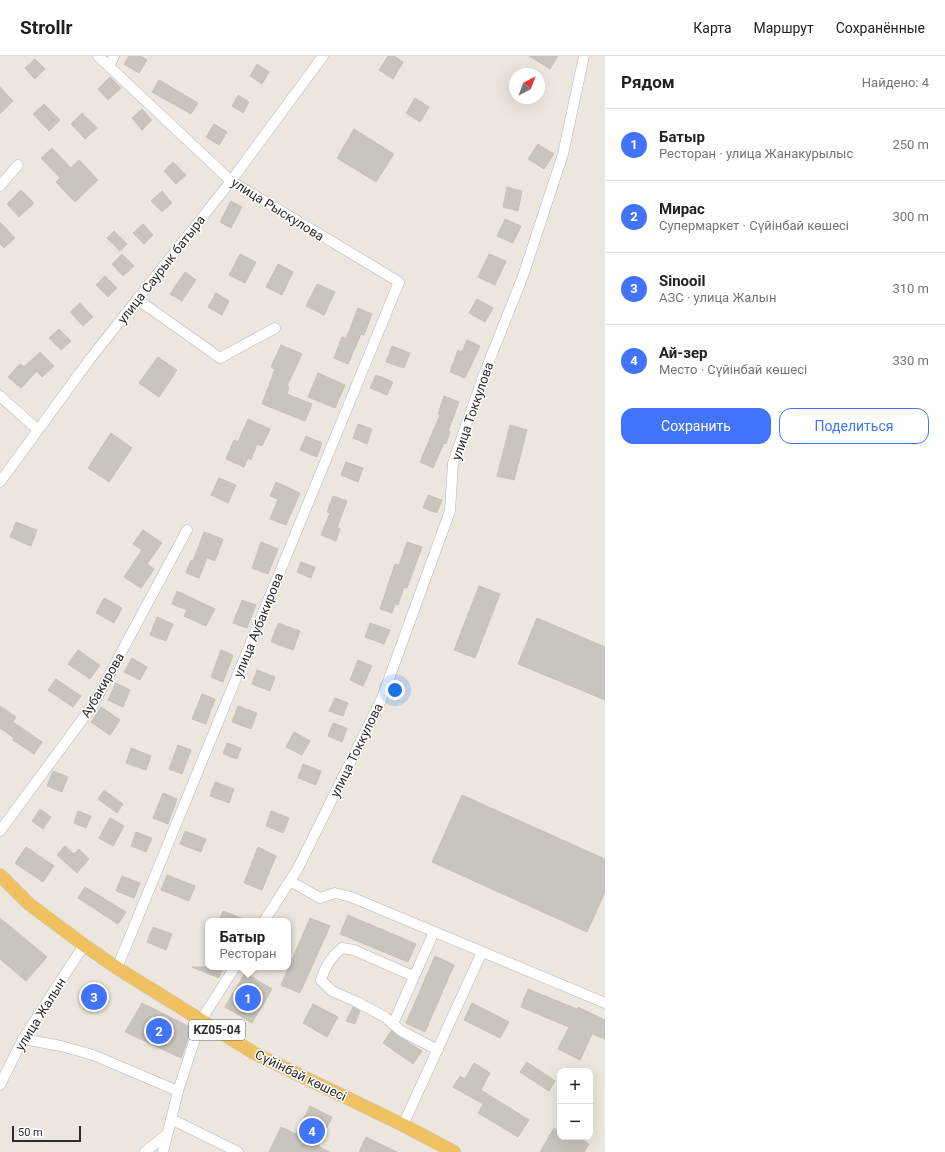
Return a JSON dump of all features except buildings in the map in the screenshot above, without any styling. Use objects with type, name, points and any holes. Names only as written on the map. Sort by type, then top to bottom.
[{"type":"main road","name":"Сүйінбай көшесі","points":[[0,875],[29,904],[84,945],[117,968],[254,1053],[403,1125],[454,1152]]},
{"type":"street","name":"улица Рыскулова","points":[[98,56],[231,181],[399,282]]},
{"type":"street","points":[[109,67],[114,56]]},
{"type":"street","name":"улица Токкулова","points":[[266,918],[297,870],[382,698],[450,511],[453,463],[484,374],[522,276],[563,154],[584,56]]},
{"type":"street","name":"улица Саурык батыра","points":[[0,482],[137,299],[231,181],[318,58]]},
{"type":"street","points":[[0,186],[18,165]]},
{"type":"street","name":"улица Аубакирова","points":[[117,968],[399,282]]},
{"type":"street","points":[[137,299],[220,358],[275,328]]},
{"type":"street","points":[[0,396],[38,430]]},
{"type":"street","name":"Аубакирова","points":[[0,831],[93,705],[187,530]]},
{"type":"street","points":[[290,881],[320,898],[335,893],[351,897],[605,1003]]},
{"type":"street","points":[[393,1024],[413,976],[434,932]]},
{"type":"street","name":"улица Жалын","points":[[0,1085],[23,1039],[84,945]]},
{"type":"street","points":[[413,976],[354,950],[342,948],[333,956],[324,968],[321,980],[332,992],[355,1001],[385,1017],[401,1031],[438,1050]]},
{"type":"street","points":[[403,1125],[482,952]]},
{"type":"street","points":[[162,1152],[178,1091],[201,1020],[233,970]]},
{"type":"street","points":[[23,1039],[61,1046],[93,1055],[178,1091]]},
{"type":"street","points":[[170,1119],[238,1152]]},
{"type":"street","points":[[145,1152],[166,1135]]},
{"type":"place","name":"Sinooil","points":[[94,997]]},
{"type":"place","name":"Батыр","points":[[248,998]]},
{"type":"place","name":"Мирас","points":[[159,1031]]},
{"type":"place","name":"Ай-зер","points":[[312,1131]]}]
